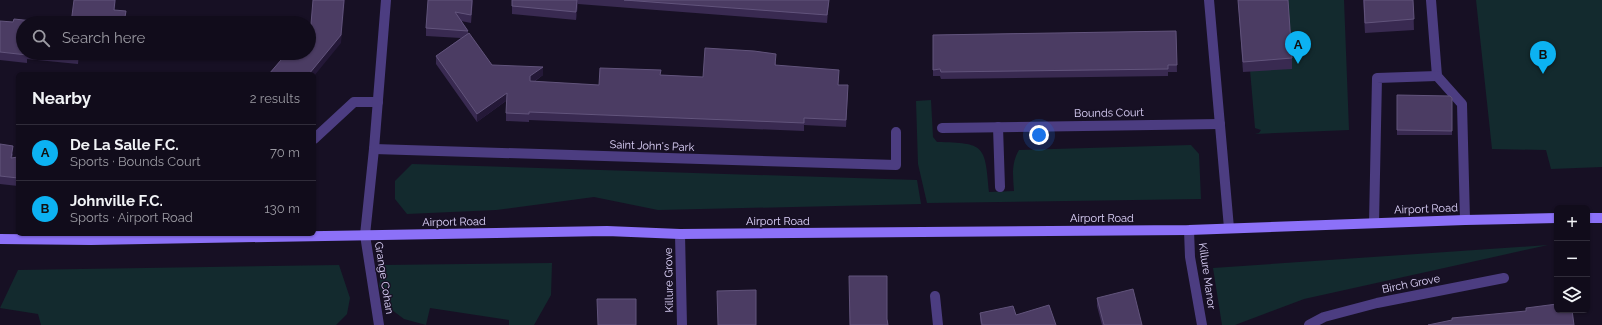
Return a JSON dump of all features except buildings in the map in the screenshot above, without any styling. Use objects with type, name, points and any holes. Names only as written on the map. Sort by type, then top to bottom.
[{"type":"main road","name":"Airport Road","points":[[316,235],[607,232],[680,234],[1189,230],[1554,218]]},
{"type":"main road","points":[[1590,218],[1602,218]]},
{"type":"main road","name":"Airport Road","points":[[0,239],[229,236]]},
{"type":"street","points":[[365,235],[374,149],[386,0]]},
{"type":"street","points":[[1209,0],[1229,228]]},
{"type":"street","points":[[1431,0],[1438,76],[1462,104],[1465,220]]},
{"type":"street","points":[[1374,223],[1377,78],[1438,76]]},
{"type":"street","points":[[316,137],[354,102],[378,102]]},
{"type":"street","name":"Bounds Court","points":[[942,128],[1220,124]]},
{"type":"street","points":[[998,127],[1000,187]]},
{"type":"street","name":"Saint John's Park","points":[[374,149],[896,165],[896,132]]},
{"type":"street","name":"Killure Manor","points":[[1189,230],[1190,257],[1202,325]]},
{"type":"street","name":"Killure Grove","points":[[680,234],[682,325]]},
{"type":"street","name":"Grange Cohan","points":[[365,235],[379,325]]},
{"type":"street","name":"Birch Grove","points":[[1309,325],[1325,321],[1376,302],[1504,278]]},
{"type":"street","points":[[935,296],[938,325]]},
{"type":"green space","points":[[1244,0],[1344,0],[1349,130],[1255,134],[1259,133],[1261,130],[1255,128]]},
{"type":"green space","points":[[1476,0],[1602,0],[1602,167],[1551,169],[1546,150],[1492,149]]},
{"type":"green space","points":[[931,100],[933,137],[937,142],[965,144],[980,150],[986,164],[989,192],[1014,191],[1014,165],[1016,155],[1019,150],[1191,145],[1199,154],[1201,199],[927,203],[918,164],[916,101]]},
{"type":"green space","points":[[412,164],[917,180],[921,204],[658,210],[594,197],[496,210],[407,214],[395,199],[395,181]]},
{"type":"green space","points":[[1548,245],[1304,299],[1235,325],[1222,325],[1213,268]]},
{"type":"green space","points":[[552,263],[551,295],[534,325],[509,325],[509,320],[430,308],[426,325],[404,319],[388,307],[379,286],[383,265]]},
{"type":"green space","points":[[339,265],[350,298],[347,314],[336,325],[41,325],[38,314],[0,308],[18,270]]},
{"type":"place","name":"De La Salle F.C.","points":[[1298,64]]},
{"type":"place","name":"Johnville F.C.","points":[[1543,74]]}]
